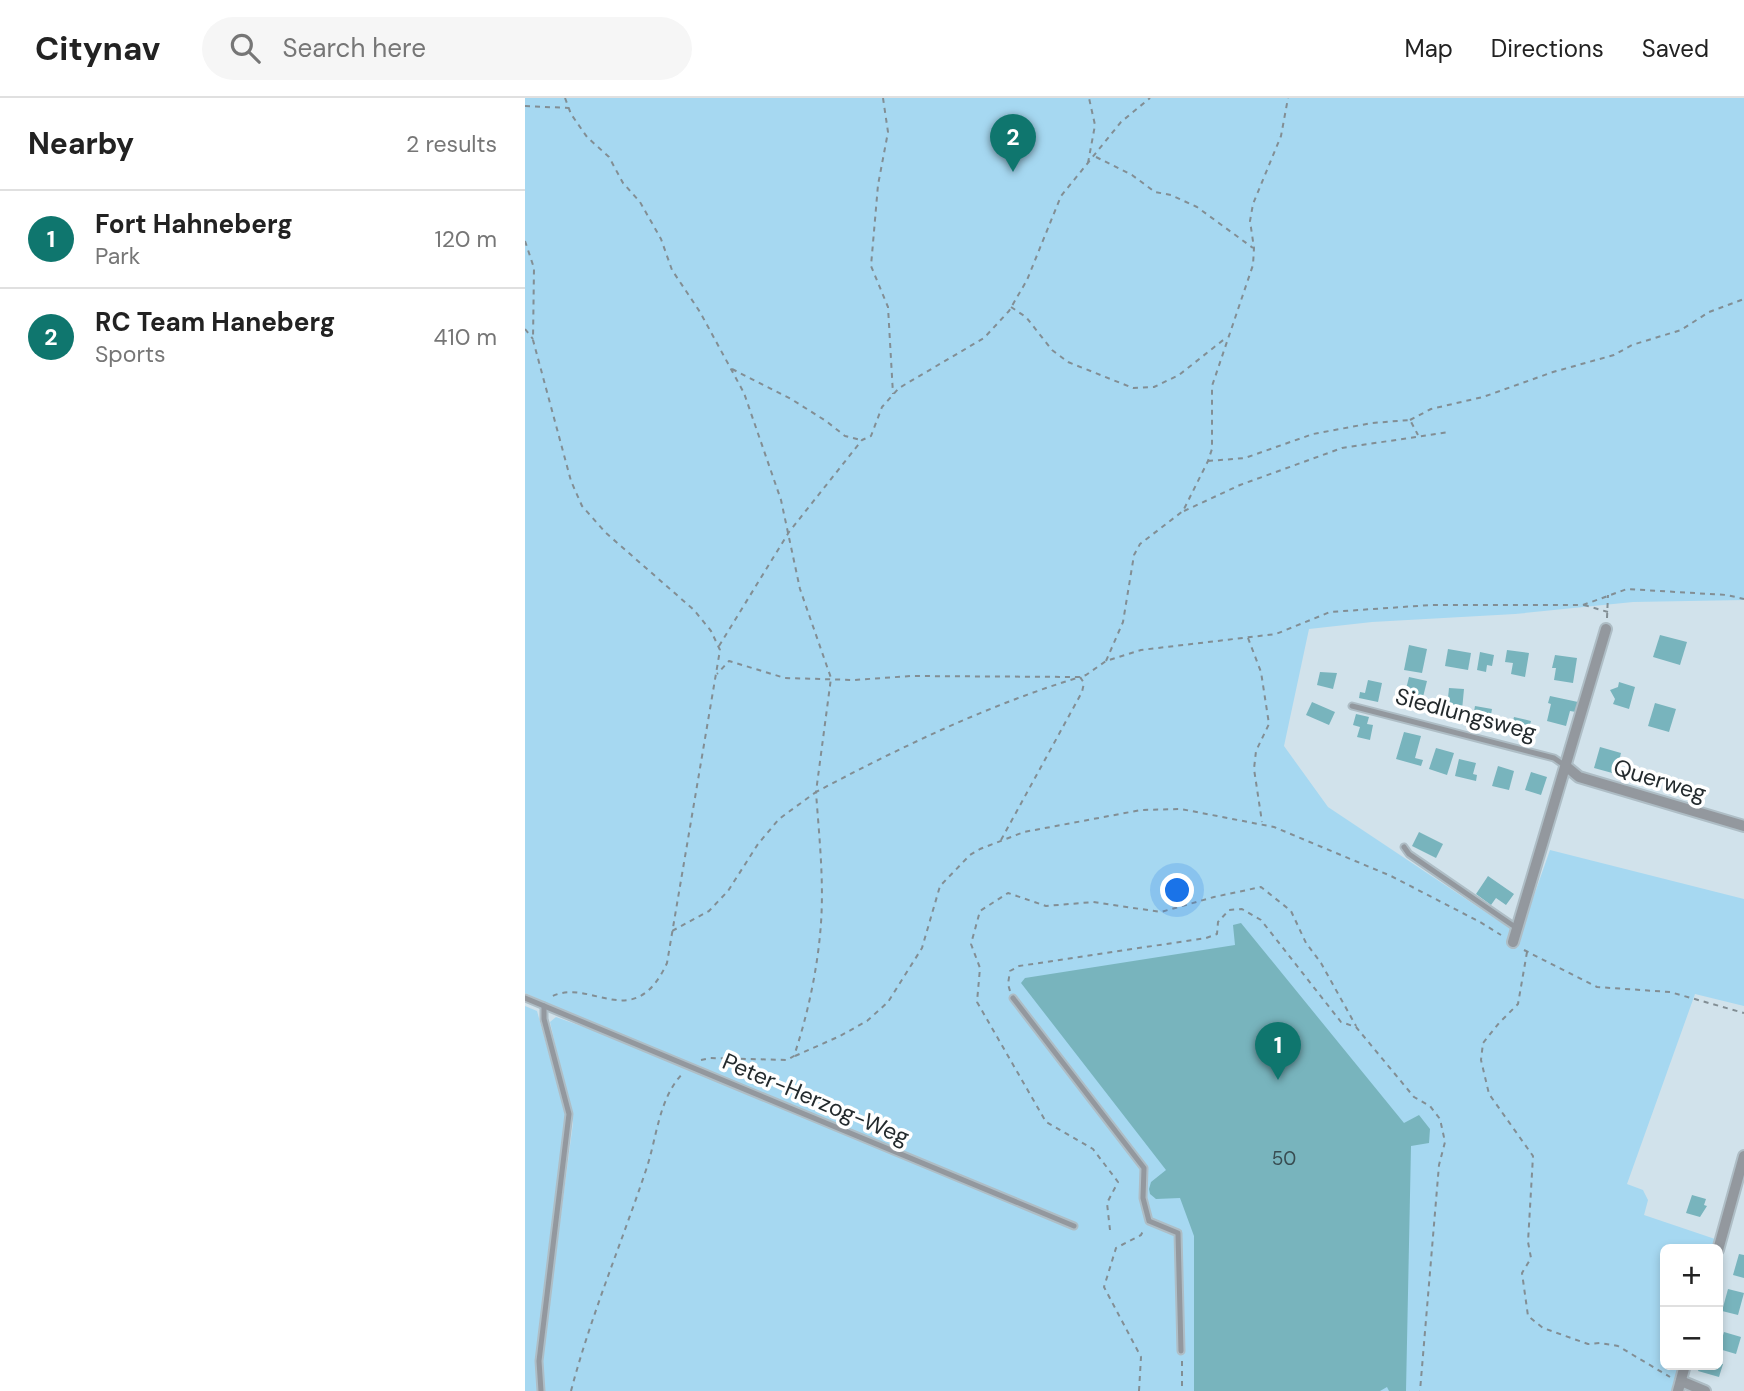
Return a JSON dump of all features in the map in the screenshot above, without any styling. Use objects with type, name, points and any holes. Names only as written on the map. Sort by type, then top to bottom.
[{"type":"street","points":[[1514,942],[1606,629]]},
{"type":"street","name":"Querweg","points":[[1567,767],[1579,777],[1744,826]]},
{"type":"street","points":[[1720,1244],[1744,1156]]},
{"type":"street","points":[[1679,1386],[1705,1391]]},
{"type":"lane","name":"Siedlungsweg","points":[[1352,706],[1554,758],[1567,767]]},
{"type":"lane","points":[[1404,847],[1409,854],[1518,929]]},
{"type":"lane","name":"Peter-Herzog-Weg","points":[[525,998],[1075,1226]]},
{"type":"lane","points":[[1013,998],[1144,1168],[1143,1198],[1149,1222],[1178,1233],[1181,1351]]},
{"type":"lane","points":[[541,1391],[539,1361],[569,1114],[544,1019],[544,1006]]},
{"type":"path","points":[[565,98],[587,137],[609,157],[623,183],[640,202],[661,239],[672,270],[700,312],[744,393],[781,500],[800,589],[831,678],[816,792],[822,861],[821,923],[811,990],[794,1056]]},
{"type":"path","points":[[883,98],[888,132],[878,186],[871,266],[888,307],[893,395]]},
{"type":"path","points":[[1088,164],[1095,125],[1089,98]]},
{"type":"path","points":[[718,647],[789,532],[862,440],[871,436],[882,407],[899,388],[984,338],[1011,307],[1027,280],[1061,196],[1129,113],[1150,98]]},
{"type":"path","points":[[1183,511],[1212,449],[1212,386],[1253,265],[1254,248],[1250,221],[1253,204],[1281,136],[1288,98]]},
{"type":"path","points":[[525,106],[569,108]]},
{"type":"path","points":[[1095,157],[1132,175],[1155,192],[1171,195],[1197,207],[1254,248]]},
{"type":"path","points":[[525,241],[534,268],[533,340],[571,481],[582,506],[606,533],[694,610],[711,631],[718,647],[717,674],[667,963],[659,979],[646,993],[623,1000],[570,991],[559,992],[549,997],[544,1006]]},
{"type":"path","points":[[1208,461],[1245,458],[1313,434],[1372,423],[1410,420],[1431,409],[1483,397],[1563,369],[1614,355],[1632,345],[1681,330],[1709,312],[1744,299]]},
{"type":"path","points":[[1011,307],[1025,317],[1052,350],[1068,362],[1133,388],[1154,387],[1179,375],[1228,337]]},
{"type":"path","points":[[525,329],[533,340]]},
{"type":"path","points":[[731,369],[791,399],[845,436],[862,440]]},
{"type":"path","points":[[1410,420],[1418,435]]},
{"type":"path","points":[[1106,661],[1123,622],[1134,555],[1140,544],[1183,511],[1240,485],[1342,448],[1449,432]]},
{"type":"path","points":[[1583,605],[1627,589],[1727,595],[1744,599]]},
{"type":"path","points":[[672,931],[709,911],[728,891],[758,844],[779,819],[816,792],[878,759],[1025,694],[1080,677],[1106,661],[1141,650],[1276,634],[1330,612],[1431,605],[1583,605],[1608,612],[1608,594]]},
{"type":"path","points":[[1248,638],[1261,672],[1269,724],[1256,751],[1254,769],[1262,824]]},
{"type":"path","points":[[717,674],[729,661],[785,678],[854,680],[960,676],[1080,677]]},
{"type":"path","points":[[1000,841],[1082,692],[1084,683],[1080,677]]},
{"type":"path","points":[[571,1391],[583,1347],[647,1166],[662,1110],[673,1083],[690,1066],[710,1058],[787,1059],[867,1021],[888,1002],[922,948],[940,886],[970,856],[1000,841],[1047,827],[1141,810],[1181,809],[1262,824],[1391,876],[1480,922],[1527,952],[1597,987],[1670,992],[1744,1013]]},
{"type":"path","points":[[1111,1230],[1107,1203],[1118,1182],[1093,1149],[1046,1122],[977,1002],[980,968],[971,944],[980,911],[1008,893],[1046,906],[1093,902],[1161,912],[1261,887],[1291,911],[1306,943],[1321,963],[1356,1027],[1414,1097],[1430,1106],[1440,1119],[1445,1142],[1439,1165],[1420,1391]]},
{"type":"path","points":[[1013,998],[1007,984],[1010,971],[1019,966],[1206,938],[1217,934],[1218,922],[1229,910],[1243,909],[1261,920],[1341,1021],[1356,1027]]},
{"type":"path","points":[[1527,952],[1518,1004],[1483,1043],[1481,1060],[1489,1094],[1533,1156],[1528,1242],[1531,1258],[1523,1273],[1528,1316],[1543,1328],[1588,1344],[1618,1346],[1679,1386]]},
{"type":"path","points":[[1139,1391],[1141,1357],[1104,1287],[1116,1248],[1141,1235],[1149,1222]]},
{"type":"path","points":[[1181,1351],[1182,1391]]},
{"type":"shaded area","points":[[525,98],[1744,98],[1744,600],[1633,602],[1515,614],[1372,622],[1309,629],[1284,746],[1328,807],[1520,935],[1550,850],[1744,899],[1744,1006],[1695,994],[1627,1184],[1643,1190],[1648,1200],[1644,1215],[1715,1239],[1714,1244],[1660,1244],[1660,1370],[1679,1370],[1673,1391],[543,1391],[542,1363],[573,1123],[550,1022],[556,1017],[664,1056],[525,993]]},
{"type":"shaded area","points":[[525,1006],[537,1011],[566,1115],[537,1361],[538,1391],[525,1391]]},
{"type":"building","points":[[1660,635],[1687,642],[1680,665],[1653,657]]},
{"type":"building","points":[[1409,645],[1427,649],[1422,673],[1404,670]]},
{"type":"building","points":[[1448,649],[1471,653],[1468,670],[1445,666]]},
{"type":"building","points":[[1507,650],[1529,653],[1525,677],[1511,674],[1513,663],[1505,662]]},
{"type":"building","points":[[1480,652],[1494,655],[1492,666],[1487,665],[1486,672],[1477,670]]},
{"type":"building","points":[[1555,655],[1577,658],[1573,683],[1554,680],[1556,668],[1552,668]]},
{"type":"building","points":[[1320,672],[1337,673],[1333,689],[1317,685]]},
{"type":"building","points":[[1409,677],[1427,681],[1422,701],[1404,697]]},
{"type":"building","points":[[1368,680],[1382,683],[1378,702],[1359,698],[1360,692],[1365,693]]},
{"type":"building","points":[[1619,682],[1635,687],[1629,709],[1613,704],[1615,699],[1610,690],[1618,687]]},
{"type":"building","points":[[1449,688],[1464,689],[1462,710],[1447,708]]},
{"type":"building","points":[[1550,696],[1578,702],[1576,712],[1570,711],[1566,726],[1547,721]]},
{"type":"building","points":[[1312,702],[1335,712],[1329,725],[1306,715]]},
{"type":"building","points":[[1655,703],[1676,709],[1669,732],[1648,726]]},
{"type":"building","points":[[1475,706],[1492,709],[1489,726],[1472,723]]},
{"type":"building","points":[[1356,714],[1369,717],[1367,724],[1373,725],[1370,740],[1357,737],[1360,727],[1353,725]]},
{"type":"building","points":[[1514,717],[1531,721],[1527,736],[1510,732]]},
{"type":"building","points":[[1404,732],[1421,736],[1415,758],[1423,760],[1421,766],[1396,759]]},
{"type":"building","points":[[1600,747],[1621,753],[1616,774],[1594,768]]},
{"type":"building","points":[[1436,748],[1454,753],[1447,775],[1429,769]]},
{"type":"building","points":[[1459,759],[1476,763],[1473,774],[1477,775],[1476,781],[1455,776]]},
{"type":"building","points":[[1498,766],[1514,771],[1509,790],[1492,786]]},
{"type":"building","points":[[1531,772],[1547,777],[1541,795],[1525,790]]},
{"type":"building","points":[[1419,832],[1443,844],[1436,858],[1412,846]]},
{"type":"building","points":[[1488,876],[1514,894],[1506,905],[1496,898],[1491,905],[1476,894]]},
{"type":"building","points":[[1241,923],[1404,1123],[1419,1115],[1430,1129],[1429,1143],[1411,1146],[1406,1391],[1389,1391],[1387,1387],[1380,1391],[1194,1391],[1194,1236],[1180,1198],[1156,1199],[1150,1194],[1151,1182],[1166,1170],[1021,983],[1025,978],[1235,945],[1233,925]]},
{"type":"building","points":[[1692,1195],[1706,1199],[1704,1205],[1707,1206],[1700,1217],[1686,1213]]},
{"type":"building","points":[[1739,1254],[1744,1255],[1744,1278],[1733,1275]]},
{"type":"building","points":[[1728,1289],[1744,1293],[1738,1315],[1723,1311]]},
{"type":"building","points":[[1724,1332],[1741,1337],[1736,1354],[1723,1350]]},
{"type":"building","points":[[1698,1370],[1721,1370],[1719,1377]]},
{"type":"place","name":"RC Team Haneberg","points":[[1013,172]]},
{"type":"place","name":"Fort Hahneberg","points":[[1278,1080]]}]
